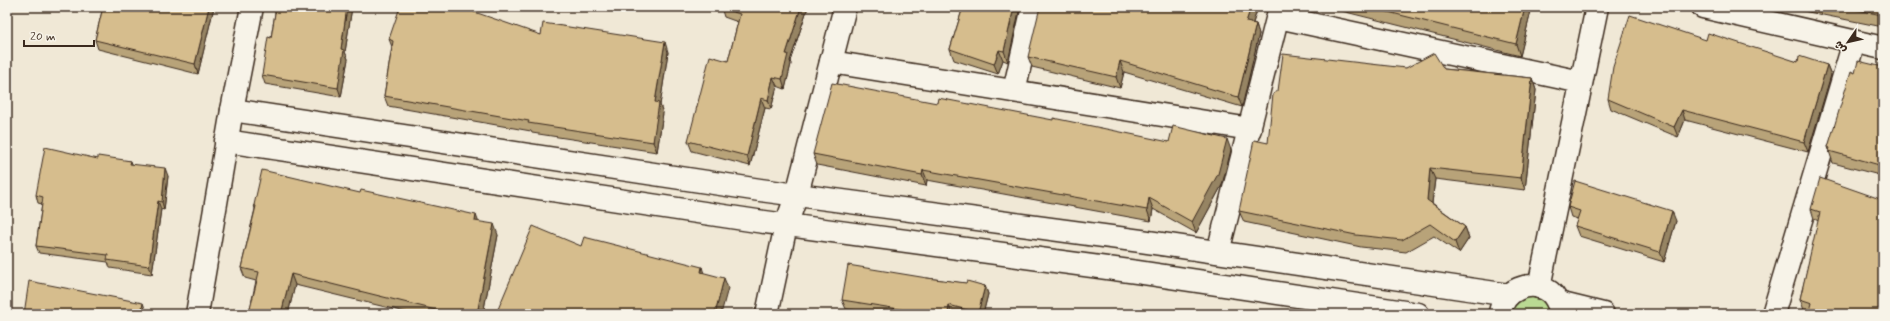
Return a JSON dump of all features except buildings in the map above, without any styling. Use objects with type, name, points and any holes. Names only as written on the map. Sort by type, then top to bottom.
[{"type":"street","points":[[197,314],[226,141],[252,7]]},
{"type":"street","points":[[767,314],[786,225],[797,194],[845,7]]},
{"type":"street","points":[[1014,91],[1033,7]]},
{"type":"street","points":[[1539,287],[1597,7]]},
{"type":"street","points":[[1703,7],[1883,48]]},
{"type":"street","points":[[1218,252],[1279,12],[1581,82]]},
{"type":"street","points":[[1773,314],[1854,42]]},
{"type":"street","points":[[831,62],[1250,129]]},
{"type":"street","points":[[232,110],[760,190],[1218,252],[1504,305],[1514,291],[1526,286],[1539,287],[1550,293],[1560,308],[1602,314]]},
{"type":"street","points":[[226,141],[786,225],[1137,272],[1418,314]]},
{"type":"green space","points":[[1537,293],[1555,314],[1506,314],[1510,303]]}]
